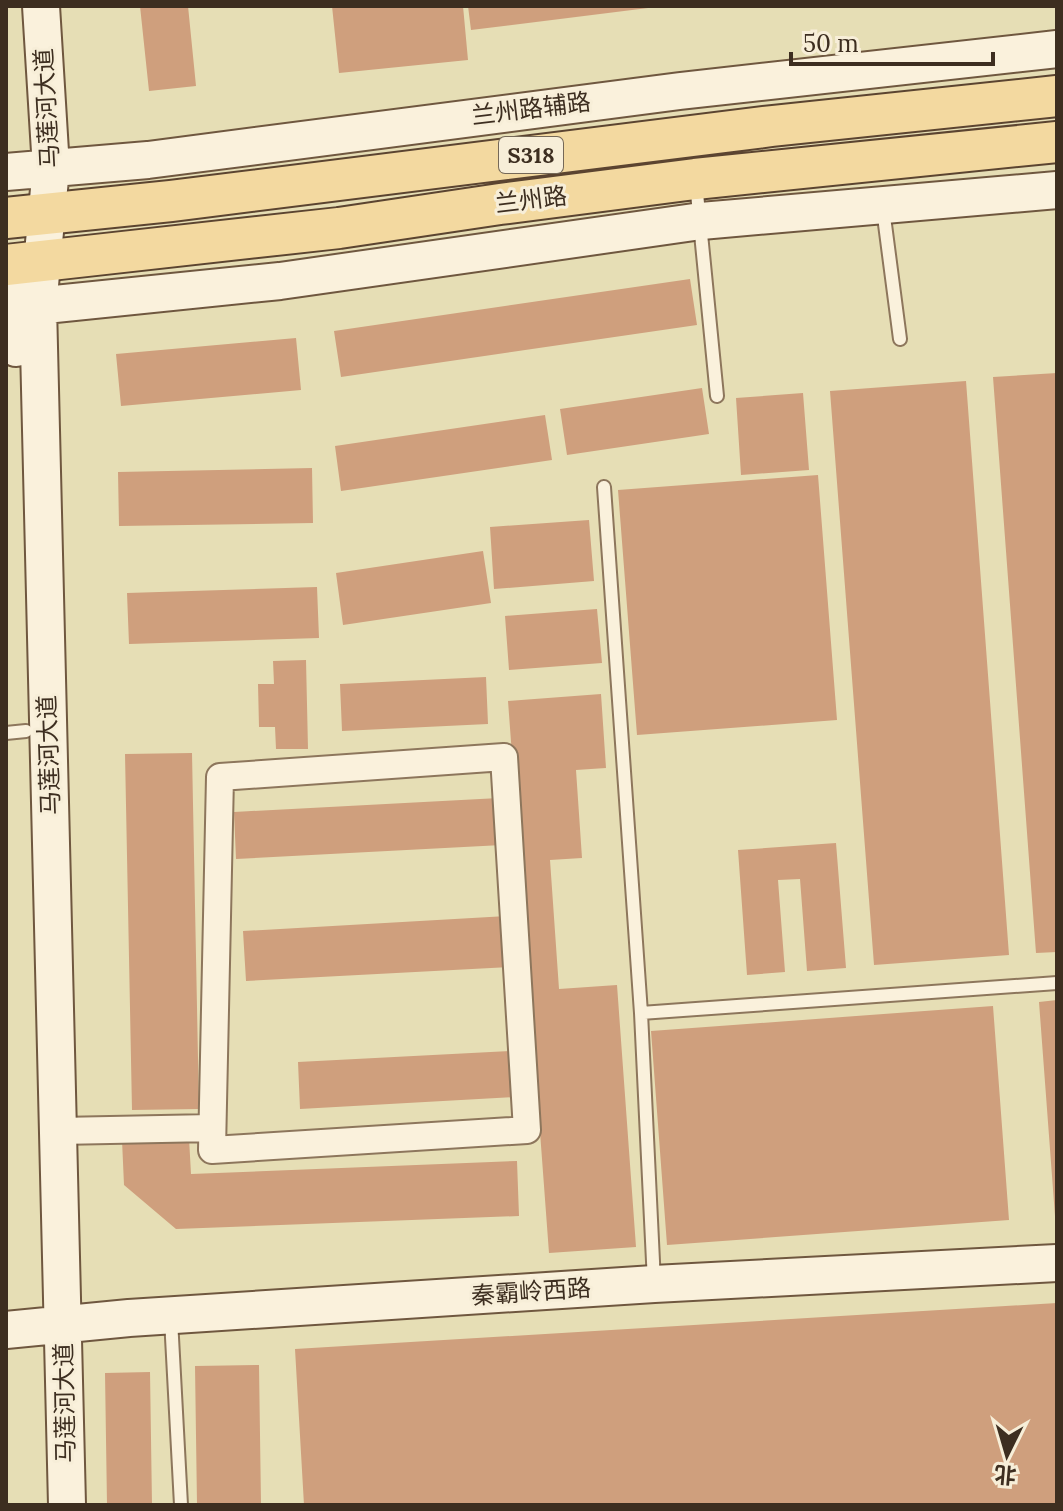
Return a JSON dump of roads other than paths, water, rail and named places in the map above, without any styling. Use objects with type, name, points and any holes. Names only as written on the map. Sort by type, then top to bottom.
[{"type":"main road","name":"兰州路","points":[[6,218],[171,201],[772,126],[1057,96]]},
{"type":"main road","name":"兰州路","points":[[18,264],[294,233],[695,179],[1057,142]]},
{"type":"street","name":"马莲河大道","points":[[41,6],[51,168],[47,214],[18,264],[59,1131],[37,1334],[67,1505]]},
{"type":"street","name":"兰州路辅路","points":[[6,172],[148,160],[665,93],[1057,49]]},
{"type":"street","points":[[19,308],[280,281],[701,221],[1057,190]]},
{"type":"street","name":"马莲河大道","points":[[19,308],[16,732],[44,1505]]},
{"type":"street","points":[[504,757],[527,1130],[212,1150],[212,1128],[220,777],[504,757]]},
{"type":"street","points":[[59,1131],[212,1128]]},
{"type":"street","name":"秦霸岭西路","points":[[37,1334],[1057,1263]]},
{"type":"street","name":"秦霸岭西路","points":[[654,1292],[1057,1281]]},
{"type":"lane","points":[[695,179],[717,396]]},
{"type":"lane","points":[[883,206],[900,339]]},
{"type":"lane","points":[[604,487],[641,1013],[654,1292]]},
{"type":"lane","points":[[641,1013],[1057,983]]},
{"type":"lane","points":[[171,1324],[181,1505]]}]
